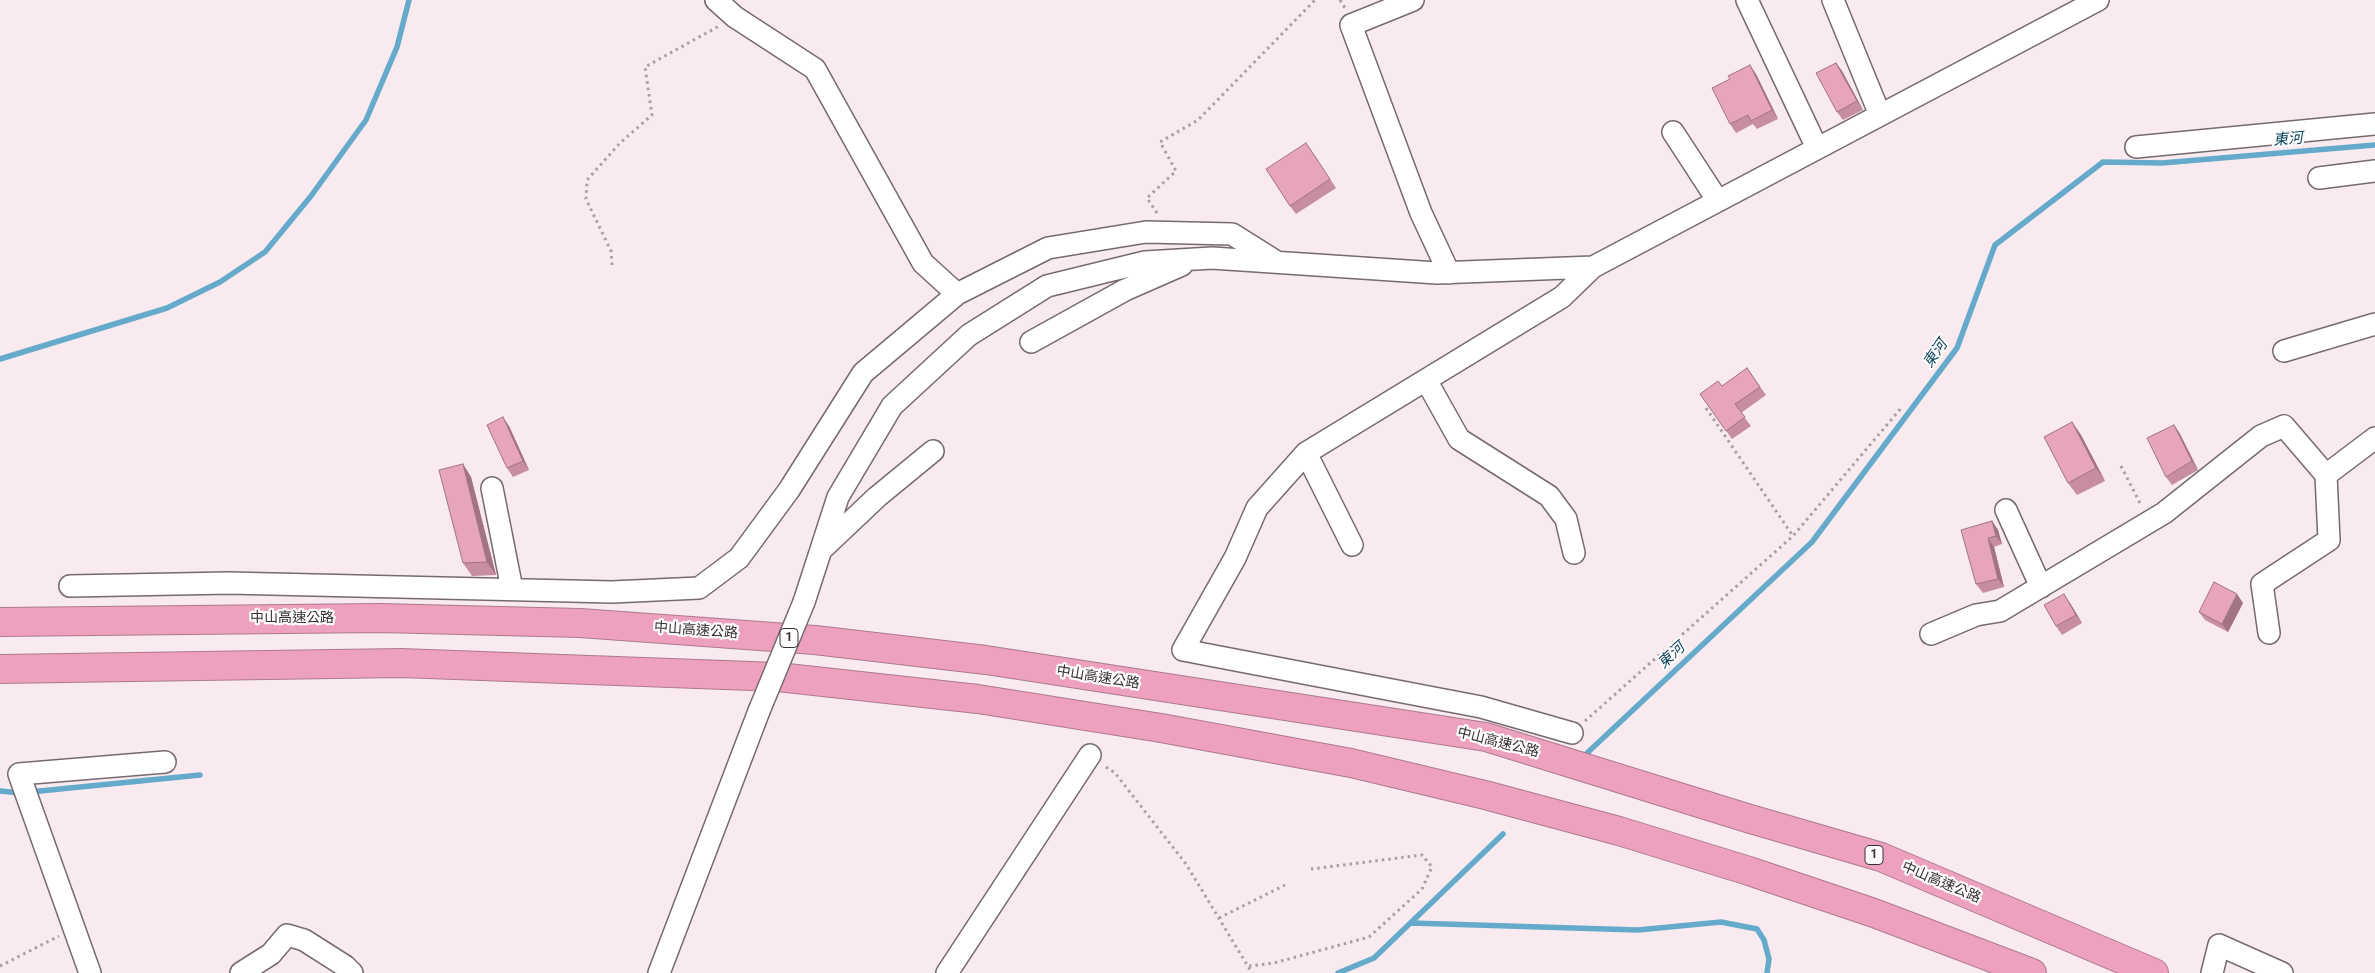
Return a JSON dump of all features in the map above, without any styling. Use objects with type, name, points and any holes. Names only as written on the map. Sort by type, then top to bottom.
[{"type":"highway","name":"中山高速公路","points":[[0,622],[380,618],[580,623],[815,640],[986,660],[1486,737],[1747,818],[1881,857],[2154,973]]},
{"type":"highway","points":[[0,669],[401,663],[778,677],[978,699],[1161,728],[1351,763],[1531,807],[1620,831],[1749,871],[1874,913],[2032,973]]},
{"type":"street","points":[[716,0],[735,17],[814,69],[923,263],[957,294]]},
{"type":"street","points":[[1413,0],[1351,25],[1420,212],[1449,273]]},
{"type":"street","points":[[1747,0],[1817,148]]},
{"type":"street","points":[[1832,0],[1880,115]]},
{"type":"street","points":[[1572,733],[1481,707],[1184,650],[1235,558],[1257,508],[1306,453],[1562,297],[1593,267],[2098,0]]},
{"type":"street","points":[[2136,147],[2375,124]]},
{"type":"street","points":[[1673,132],[1718,201]]},
{"type":"street","points":[[2319,178],[2375,171]]},
{"type":"street","points":[[70,586],[229,583],[612,592],[699,588],[739,558],[789,490],[863,373],[957,294],[1048,248],[1146,232],[1232,234],[1278,262]]},
{"type":"street","points":[[659,973],[759,712],[804,602],[838,497],[892,406],[969,335],[1047,286],[1146,262],[1212,258],[1449,273],[1593,267]]},
{"type":"street","points":[[1031,342],[1125,290],[1195,259]]},
{"type":"street","points":[[2284,351],[2375,324]]},
{"type":"street","points":[[1426,380],[1458,439],[1549,496],[1566,519],[1574,554]]},
{"type":"street","points":[[1931,634],[1976,615],[2000,611],[2041,587],[2164,513],[2261,436],[2284,426],[2326,475],[2329,540],[2262,584],[2268,632]]},
{"type":"street","points":[[2326,475],[2375,438]]},
{"type":"street","points":[[821,550],[877,497],[933,451]]},
{"type":"street","points":[[1306,453],[1352,545]]},
{"type":"street","points":[[492,488],[512,589]]},
{"type":"street","points":[[2006,510],[2041,587]]},
{"type":"street","points":[[947,973],[1090,755]]},
{"type":"street","points":[[90,973],[72,929],[19,774],[165,762]]},
{"type":"street","points":[[241,973],[271,954],[287,935],[304,940],[345,966],[352,973]]},
{"type":"street","points":[[2212,973],[2219,945],[2282,973]]},
{"type":"path","points":[[1170,232],[1147,198],[1176,171],[1160,142],[1198,120],[1315,0]]},
{"type":"path","points":[[612,265],[611,251],[586,199],[587,180],[620,143],[652,115],[645,67],[735,17]]},
{"type":"path","points":[[1572,733],[1793,536],[1902,407]]},
{"type":"path","points":[[1706,408],[1793,536]]},
{"type":"path","points":[[2121,466],[2150,522]]},
{"type":"path","points":[[1090,755],[1115,773],[1186,864],[1252,973]]},
{"type":"path","points":[[1249,966],[1274,963],[1369,937],[1422,889],[1432,867],[1422,855],[1312,869]]},
{"type":"path","points":[[1219,918],[1285,885]]},
{"type":"path","points":[[0,966],[72,929]]},
{"type":"building","points":[[1836,63],[1857,101],[1837,112],[1816,73]]},
{"type":"building","points":[[1750,65],[1772,110],[1751,121],[1748,115],[1730,124],[1712,88],[1730,79],[1728,76]]},
{"type":"building","points":[[1306,143],[1330,179],[1290,206],[1266,169]]},
{"type":"building","points":[[1747,368],[1760,387],[1735,404],[1745,417],[1726,431],[1700,394],[1718,381],[1722,386]]},
{"type":"building","points":[[503,417],[523,461],[507,468],[487,425]]},
{"type":"building","points":[[2072,422],[2096,468],[2068,483],[2044,437]]},
{"type":"building","points":[[2174,425],[2192,461],[2166,477],[2147,438]]},
{"type":"building","points":[[463,464],[487,562],[463,563],[439,470]]},
{"type":"building","points":[[1992,521],[1996,536],[1988,538],[1998,579],[1976,584],[1961,530]]},
{"type":"building","points":[[2214,582],[2237,594],[2222,624],[2199,612]]},
{"type":"building","points":[[2064,594],[2076,615],[2056,626],[2044,605]]},
{"type":"waterway","points":[[0,359],[167,308],[220,282],[265,252],[311,196],[366,120],[397,47],[409,0]]},
{"type":"waterway","name":"東河","points":[[1585,755],[1812,542],[1957,348],[1995,245],[2103,162],[2162,163],[2375,145]]},
{"type":"waterway","points":[[30,792],[200,775]]},
{"type":"waterway","points":[[0,791],[21,793]]},
{"type":"waterway","name":"東河","points":[[1338,973],[1374,958],[1503,834]]},
{"type":"waterway","points":[[1411,923],[1638,930],[1721,922],[1757,929],[1764,940],[1769,959],[1767,973]]}]
